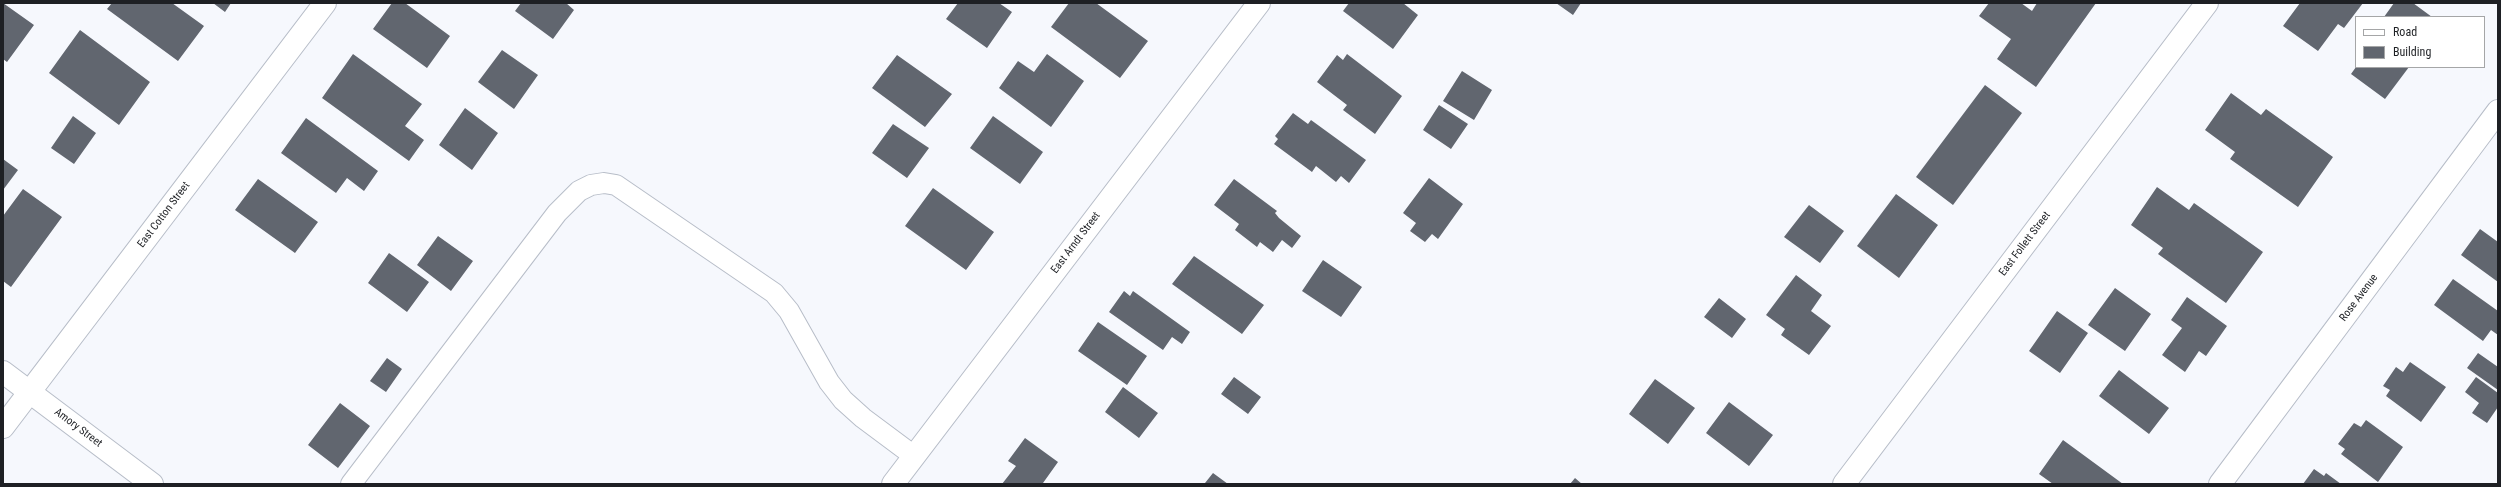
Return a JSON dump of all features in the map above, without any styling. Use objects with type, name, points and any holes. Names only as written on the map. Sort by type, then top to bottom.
[{"type":"street","name":"East Cotton Street","points":[[3,427],[325,3]]},
{"type":"street","name":"East Arndt Street","points":[[893,484],[1260,3]]},
{"type":"street","name":"East Follett Street","points":[[1844,484],[2207,3]]},
{"type":"street","name":"Rose Avenue","points":[[2220,484],[2498,112]]},
{"type":"street","name":"Amory Street","points":[[3,372],[152,484]]},
{"type":"lane","points":[[351,484],[557,213],[579,191],[591,185],[604,183],[616,185],[774,293],[789,311],[829,382],[843,400],[863,418],[914,456]]},
{"type":"building","points":[[3,3],[34,25],[7,62],[3,59]]},
{"type":"building","points":[[112,3],[172,3],[204,26],[178,61],[107,9]]},
{"type":"building","points":[[213,3],[231,3],[225,12]]},
{"type":"building","points":[[392,3],[405,3],[450,36],[427,68],[373,29]]},
{"type":"building","points":[[521,3],[566,3],[574,10],[553,39],[515,11]]},
{"type":"building","points":[[958,3],[999,3],[1012,12],[987,48],[946,19]]},
{"type":"building","points":[[1069,3],[1096,3],[1148,41],[1120,78],[1051,27]]},
{"type":"building","points":[[1349,3],[1403,3],[1418,15],[1393,49],[1343,11]]},
{"type":"building","points":[[1556,3],[1581,3],[1573,15]]},
{"type":"building","points":[[1989,3],[2021,3],[2032,11],[2037,3],[2096,3],[2036,87],[1997,59],[2011,39],[1979,16]]},
{"type":"building","points":[[2300,3],[2363,3],[2344,28],[2338,24],[2318,51],[2283,26]]},
{"type":"building","points":[[2394,3],[2413,3],[2431,16],[2385,16]]},
{"type":"building","points":[[80,30],[150,82],[119,125],[49,73]]},
{"type":"building","points":[[502,50],[538,75],[514,109],[478,82]]},
{"type":"building","points":[[353,54],[422,104],[405,126],[424,140],[409,161],[322,98]]},
{"type":"building","points":[[1047,54],[1084,81],[1051,127],[999,88],[1018,61],[1034,72]]},
{"type":"building","points":[[1347,54],[1402,96],[1375,134],[1343,110],[1347,105],[1317,82],[1337,55],[1343,60]]},
{"type":"building","points":[[897,55],[952,94],[925,127],[872,88]]},
{"type":"building","points":[[2355,68],[2408,68],[2385,99],[2351,74]]},
{"type":"building","points":[[1462,71],[1492,90],[1474,120],[1443,101]]},
{"type":"building","points":[[1985,85],[2022,113],[1953,205],[1916,177]]},
{"type":"building","points":[[2231,93],[2261,115],[2266,109],[2333,157],[2298,207],[2230,159],[2235,152],[2205,130]]},
{"type":"building","points":[[1439,105],[1468,124],[1451,149],[1423,130]]},
{"type":"building","points":[[465,108],[498,133],[472,170],[439,145]]},
{"type":"building","points":[[1293,113],[1308,124],[1311,120],[1366,160],[1349,183],[1341,176],[1336,182],[1316,166],[1312,172],[1274,144],[1278,139],[1275,136]]},
{"type":"building","points":[[73,116],[96,133],[74,164],[51,148]]},
{"type":"building","points":[[993,116],[1043,152],[1020,184],[970,148]]},
{"type":"building","points":[[306,118],[378,171],[364,191],[347,178],[336,193],[281,153]]},
{"type":"building","points":[[893,124],[929,148],[907,178],[872,153]]},
{"type":"building","points":[[3,159],[18,170],[3,190]]},
{"type":"building","points":[[1429,178],[1463,204],[1438,239],[1432,234],[1425,242],[1410,231],[1416,223],[1403,213]]},
{"type":"building","points":[[258,179],[318,222],[295,253],[235,210]]},
{"type":"building","points":[[1234,179],[1277,211],[1275,213],[1279,218],[1301,236],[1292,248],[1282,240],[1273,252],[1260,242],[1257,247],[1235,230],[1239,224],[1214,205]]},
{"type":"building","points":[[2157,187],[2189,210],[2194,203],[2263,252],[2226,303],[2158,254],[2163,248],[2131,225]]},
{"type":"building","points":[[933,188],[994,232],[966,270],[905,226]]},
{"type":"building","points":[[23,189],[62,217],[11,287],[3,281],[3,216]]},
{"type":"building","points":[[1896,194],[1938,225],[1899,278],[1857,246]]},
{"type":"building","points":[[1809,205],[1844,231],[1820,263],[1784,237]]},
{"type":"building","points":[[2480,229],[2498,242],[2498,282],[2461,255]]},
{"type":"building","points":[[438,236],[473,261],[451,291],[417,265]]},
{"type":"building","points":[[389,253],[429,282],[407,312],[368,283]]},
{"type":"building","points":[[1194,256],[1264,305],[1242,334],[1172,284]]},
{"type":"building","points":[[1323,260],[1362,287],[1341,317],[1302,291]]},
{"type":"building","points":[[1796,275],[1822,295],[1811,311],[1831,326],[1809,355],[1781,335],[1785,329],[1766,315]]},
{"type":"building","points":[[2453,279],[2498,311],[2498,335],[2491,330],[2483,341],[2434,305]]},
{"type":"building","points":[[2115,288],[2151,314],[2125,351],[2088,325]]},
{"type":"building","points":[[1124,291],[1130,296],[1133,291],[1190,332],[1182,344],[1172,337],[1163,350],[1109,312]]},
{"type":"building","points":[[2187,297],[2227,326],[2206,356],[2199,351],[2185,372],[2162,355],[2182,328],[2171,320]]},
{"type":"building","points":[[1719,298],[1746,319],[1732,338],[1704,317]]},
{"type":"building","points":[[2057,311],[2088,333],[2060,373],[2029,351]]},
{"type":"building","points":[[1098,322],[1147,356],[1127,385],[1078,351]]},
{"type":"building","points":[[2478,353],[2498,367],[2498,390],[2467,368]]},
{"type":"building","points":[[387,358],[402,369],[386,392],[370,381]]},
{"type":"building","points":[[2410,362],[2446,387],[2421,422],[2386,396],[2390,390],[2383,386],[2396,367],[2403,372]]},
{"type":"building","points":[[2119,370],[2169,408],[2149,434],[2099,396]]},
{"type":"building","points":[[1234,377],[1261,397],[1248,414],[1221,394]]},
{"type":"building","points":[[2476,377],[2498,393],[2498,407],[2487,423],[2472,413],[2479,403],[2465,392]]},
{"type":"building","points":[[1655,379],[1695,408],[1668,444],[1629,414]]},
{"type":"building","points":[[1123,387],[1158,413],[1139,438],[1105,412]]},
{"type":"building","points":[[1729,402],[1773,435],[1749,466],[1706,433]]},
{"type":"building","points":[[340,403],[370,426],[338,468],[308,445]]},
{"type":"building","points":[[2366,420],[2403,447],[2378,482],[2341,454],[2345,449],[2338,444],[2354,423],[2361,427]]},
{"type":"building","points":[[1025,438],[1058,462],[1043,483],[1044,484],[1002,484],[1016,466],[1008,461]]},
{"type":"building","points":[[2063,440],[2123,484],[2053,484],[2039,474]]},
{"type":"building","points":[[2314,469],[2324,476],[2326,473],[2341,484],[2303,484]]},
{"type":"building","points":[[1213,473],[1228,484],[1205,483]]},
{"type":"building","points":[[1575,478],[1582,484],[1570,484]]}]
